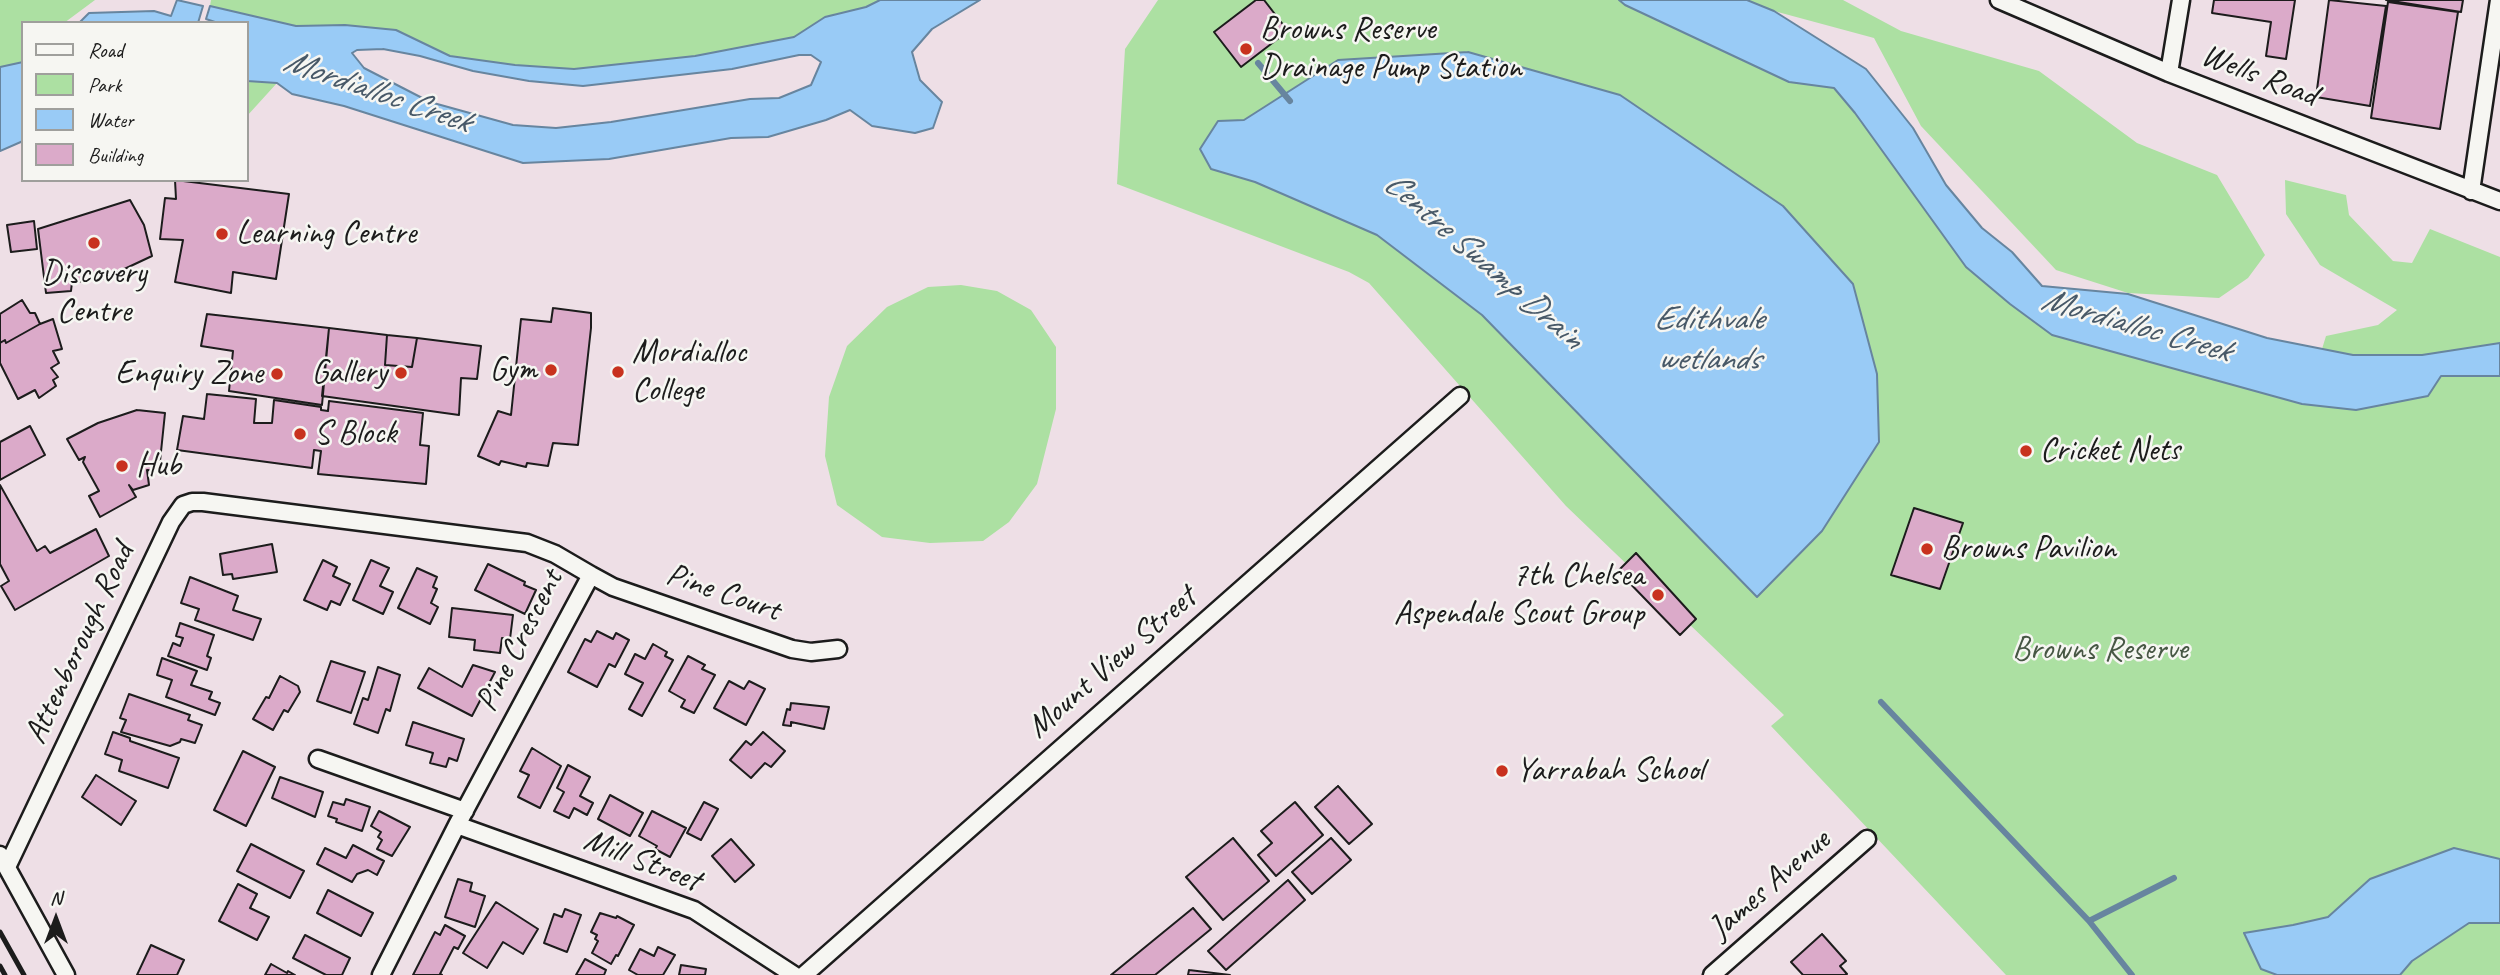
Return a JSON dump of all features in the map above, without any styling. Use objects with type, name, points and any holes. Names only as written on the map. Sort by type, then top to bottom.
[{"type":"street","name":"Wells Road","points":[[1999,0],[2169,73],[2500,201]]},
{"type":"street","points":[[2169,73],[2181,0]]},
{"type":"street","points":[[2470,191],[2499,0]]},
{"type":"street","name":"Mount View Street","points":[[804,975],[1460,396]]},
{"type":"street","name":"Pine Crescent","points":[[171,522],[183,505],[203,502],[527,542],[555,554],[591,575],[461,818],[381,975]]},
{"type":"street","name":"Attenborough Road","points":[[3,861],[171,522]]},
{"type":"street","name":"Pine Court","points":[[591,575],[613,587],[792,649],[811,652],[838,649]]},
{"type":"street","name":"Mill Street","points":[[318,759],[694,910],[794,975]]},
{"type":"street","name":"James Avenue","points":[[1712,975],[1867,839]]},
{"type":"street","points":[[3,861],[66,975]]},
{"type":"green space","points":[[0,0],[95,0],[67,21],[21,21],[21,62],[0,67]]},
{"type":"green space","points":[[211,0],[880,0],[866,7],[825,17],[794,37],[695,56],[574,69],[515,65],[450,56],[396,30],[345,25],[296,26],[210,6]]},
{"type":"green space","name":"Browns Reserve","points":[[1158,0],[1619,0],[1789,82],[1834,88],[1904,179],[2052,335],[2302,404],[2355,410],[2428,396],[2441,376],[2500,376],[2500,975],[2006,975],[1771,726],[1784,715],[1566,506],[1369,283],[1349,272],[1117,184],[1125,49]]},
{"type":"green space","points":[[1747,0],[1843,0],[1901,31],[2039,71],[2137,143],[2217,175],[2265,255],[2248,278],[2219,298],[2128,293],[2056,270],[1921,126],[1874,38],[1774,11]]},
{"type":"green space","points":[[248,81],[277,83],[248,115]]},
{"type":"green space","points":[[2285,180],[2346,195],[2349,215],[2393,261],[2412,263],[2430,229],[2500,257],[2500,343],[2422,355],[2353,355],[2322,349],[2326,336],[2378,325],[2397,310],[2320,265],[2286,214]]},
{"type":"green space","points":[[961,285],[997,291],[1031,310],[1056,347],[1056,409],[1037,484],[1009,522],[983,541],[930,543],[882,537],[837,505],[825,456],[829,397],[847,346],[887,307],[928,287]]},
{"type":"water","points":[[177,0],[203,6],[199,21],[81,21],[89,13],[154,11],[171,16]]},
{"type":"water","name":"Mordialloc Creek","points":[[880,0],[980,0],[932,29],[912,52],[920,80],[942,102],[933,128],[915,133],[872,126],[850,110],[768,137],[731,138],[609,159],[523,163],[344,106],[292,94],[277,83],[248,81],[248,21],[206,19],[210,6],[296,26],[345,25],[396,30],[450,56],[515,65],[574,69],[695,56],[794,37],[825,17],[866,7]],"holes":[[[383,49],[473,71],[529,81],[583,86],[732,69],[799,55],[811,55],[821,62],[811,85],[779,98],[750,99],[611,122],[556,128],[513,125],[430,102],[364,68],[352,53],[357,50]]]},
{"type":"water","name":"Mordialloc Creek","points":[[1619,0],[1747,0],[1774,11],[1866,69],[1913,128],[1946,185],[1982,228],[2012,252],[2042,286],[2128,294],[2267,338],[2353,355],[2422,355],[2500,343],[2500,376],[2441,376],[2428,396],[2356,410],[2302,404],[2052,335],[1966,267],[1834,88],[1789,82]]},
{"type":"water","name":"Edithvale wetlands","points":[[1468,52],[1620,95],[1783,206],[1853,284],[1877,374],[1879,442],[1822,531],[1757,597],[1482,315],[1377,235],[1255,182],[1211,169],[1200,149],[1218,121],[1244,120],[1338,60]]},
{"type":"water","points":[[21,62],[21,142],[0,151],[0,67]]},
{"type":"water","points":[[2454,848],[2500,859],[2500,923],[2469,923],[2412,961],[2400,975],[2277,975],[2261,969],[2244,933],[2328,917],[2370,879]]},
{"type":"building","name":"Browns Reserve Drainage Pump Station","points":[[1256,0],[1264,0],[1288,31],[1241,67],[1214,32]]},
{"type":"building","points":[[2214,0],[2295,0],[2286,59],[2266,56],[2271,22],[2212,13]]},
{"type":"building","points":[[2329,0],[2386,6],[2370,106],[2316,97]]},
{"type":"building","points":[[2386,0],[2463,0],[2461,12]]},
{"type":"building","points":[[2388,2],[2458,12],[2440,129],[2371,118]]},
{"type":"building","name":"Learning Centre","points":[[175,182],[289,194],[276,279],[233,272],[231,293],[175,282],[183,240],[160,239],[165,198],[176,199]]},
{"type":"building","name":"Discovery Centre","points":[[130,200],[144,225],[152,256],[103,279],[100,273],[87,281],[72,282],[71,291],[46,293],[38,229]]},
{"type":"building","points":[[34,221],[37,249],[11,252],[7,225]]},
{"type":"building","points":[[22,300],[30,313],[35,313],[40,324],[6,343],[5,340],[0,343],[0,314]]},
{"type":"building","name":"Gym","points":[[553,308],[591,313],[578,445],[553,443],[548,466],[527,463],[526,467],[501,461],[499,465],[478,456],[498,411],[511,415],[521,319],[551,322]]},
{"type":"building","name":"Enquiry Zone","points":[[207,314],[329,328],[322,405],[229,391],[233,351],[201,346]]},
{"type":"building","points":[[53,319],[62,349],[53,351],[59,363],[51,368],[58,377],[53,380],[56,386],[39,398],[35,390],[18,399],[0,363],[0,343],[5,340],[6,343]]},
{"type":"building","name":"Gallery","points":[[329,328],[387,335],[385,365],[412,367],[417,338],[481,346],[477,379],[461,378],[459,415],[322,396]]},
{"type":"building","points":[[387,335],[417,338],[412,367],[385,365]]},
{"type":"building","name":"S Block","points":[[207,394],[256,399],[254,423],[272,423],[274,400],[321,407],[321,410],[328,411],[329,401],[423,413],[420,445],[429,446],[426,484],[318,474],[321,451],[314,450],[312,468],[177,450],[183,416],[204,419]]},
{"type":"building","name":"Hub","points":[[137,410],[165,413],[159,471],[147,470],[149,485],[133,490],[129,485],[136,497],[100,517],[89,496],[99,491],[83,462],[85,457],[79,460],[67,439],[98,423]]},
{"type":"building","points":[[30,426],[45,455],[0,480],[0,442]]},
{"type":"building","points":[[0,485],[37,551],[45,546],[50,553],[96,529],[109,556],[15,610],[1,586],[9,581],[0,564]]},
{"type":"building","name":"Browns Pavilion","points":[[1914,508],[1963,523],[1940,589],[1891,575]]},
{"type":"building","points":[[272,544],[277,572],[233,579],[232,574],[223,575],[220,554]]},
{"type":"building","name":"7th Chelsea Aspendale Scout Group","points":[[1636,553],[1696,619],[1680,635],[1618,571]]},
{"type":"building","points":[[323,560],[337,567],[333,576],[350,584],[340,605],[331,601],[327,610],[304,600]]},
{"type":"building","points":[[371,560],[389,568],[380,586],[393,592],[383,614],[353,600]]},
{"type":"building","points":[[488,564],[536,590],[525,614],[475,590]]},
{"type":"building","points":[[417,568],[437,577],[433,587],[437,589],[431,603],[438,607],[430,624],[398,608]]},
{"type":"building","points":[[190,577],[238,596],[233,610],[261,619],[253,640],[195,620],[199,609],[181,603]]},
{"type":"building","points":[[452,608],[513,615],[510,639],[502,638],[500,653],[474,650],[475,640],[449,637]]},
{"type":"building","points":[[180,623],[214,635],[207,656],[211,658],[207,670],[168,656],[173,643],[180,646],[183,638],[176,636]]},
{"type":"building","points":[[597,631],[613,639],[616,633],[629,640],[615,667],[609,664],[597,687],[568,672],[585,639],[591,642]]},
{"type":"building","points":[[653,644],[667,652],[665,656],[673,660],[642,716],[629,709],[643,683],[625,674],[635,654],[645,659]]},
{"type":"building","points":[[688,656],[705,665],[702,669],[715,675],[694,713],[681,707],[685,700],[669,691]]},
{"type":"building","points":[[162,658],[197,671],[191,685],[212,692],[209,699],[220,703],[215,715],[166,697],[172,680],[157,675]]},
{"type":"building","points":[[331,661],[365,672],[351,713],[317,701]]},
{"type":"building","points":[[473,665],[495,672],[472,716],[418,688],[429,668],[462,687]]},
{"type":"building","points":[[378,667],[400,675],[390,711],[386,709],[378,733],[354,724],[363,698],[368,700]]},
{"type":"building","points":[[280,676],[298,686],[300,692],[288,712],[284,710],[273,730],[253,719],[266,697],[269,698]]},
{"type":"building","points":[[729,681],[744,689],[749,681],[765,689],[746,725],[714,708]]},
{"type":"building","points":[[129,694],[190,715],[188,720],[202,725],[195,743],[181,739],[170,746],[121,732],[126,720],[120,718]]},
{"type":"building","points":[[791,703],[829,707],[824,729],[791,722],[791,726],[783,725]]},
{"type":"building","points":[[413,722],[464,739],[457,761],[449,758],[446,767],[430,763],[433,753],[406,745]]},
{"type":"building","points":[[113,732],[130,738],[130,741],[179,758],[168,788],[119,771],[122,760],[105,754]]},
{"type":"building","points":[[763,732],[785,751],[771,767],[765,763],[751,778],[730,760],[746,741],[751,745]]},
{"type":"building","points":[[532,748],[561,766],[540,808],[518,797],[529,775],[520,771]]},
{"type":"building","points":[[243,751],[275,767],[246,826],[214,810]]},
{"type":"building","points":[[568,765],[590,777],[580,796],[593,803],[587,815],[574,808],[569,818],[554,811],[564,792],[557,788]]},
{"type":"building","points":[[96,775],[136,801],[121,825],[82,797]]},
{"type":"building","points":[[280,777],[323,792],[315,817],[272,798]]},
{"type":"building","points":[[1338,786],[1372,824],[1349,844],[1315,807]]},
{"type":"building","points":[[610,795],[643,813],[630,836],[598,819]]},
{"type":"building","points":[[346,799],[370,807],[362,831],[336,822],[337,819],[328,816],[333,802],[344,805]]},
{"type":"building","points":[[704,802],[718,809],[701,840],[687,833]]},
{"type":"building","points":[[1295,802],[1323,835],[1276,876],[1258,855],[1272,843],[1261,831]]},
{"type":"building","points":[[379,811],[410,827],[392,856],[377,849],[382,840],[378,837],[381,832],[371,826]]},
{"type":"building","points":[[652,811],[686,828],[670,857],[639,836]]},
{"type":"building","points":[[1233,838],[1269,881],[1223,920],[1186,877]]},
{"type":"building","points":[[1331,838],[1351,860],[1312,894],[1292,872]]},
{"type":"building","points":[[731,839],[754,865],[735,882],[712,856]]},
{"type":"building","points":[[251,844],[304,871],[290,898],[237,871]]},
{"type":"building","points":[[353,845],[384,861],[377,875],[368,870],[357,874],[352,882],[317,864],[325,848],[346,858]]},
{"type":"building","points":[[458,879],[472,883],[470,891],[485,896],[475,927],[445,917]]},
{"type":"building","points":[[1288,880],[1305,900],[1226,970],[1208,951]]},
{"type":"building","points":[[238,884],[257,894],[250,908],[269,917],[257,940],[219,921]]},
{"type":"building","points":[[328,890],[373,913],[361,936],[317,913]]},
{"type":"building","points":[[496,902],[538,929],[523,954],[503,942],[487,968],[463,953]]},
{"type":"building","points":[[1193,908],[1211,929],[1155,975],[1111,975]]},
{"type":"building","points":[[565,909],[581,915],[567,952],[544,943],[554,914],[562,917]]},
{"type":"building","points":[[600,913],[616,918],[617,916],[634,925],[611,964],[592,953],[598,941],[595,939],[597,935],[591,932]]},
{"type":"building","points":[[445,925],[465,936],[458,949],[454,947],[440,974],[442,975],[413,975],[435,932],[440,935]]},
{"type":"building","points":[[1822,934],[1846,961],[1840,966],[1847,974],[1803,975],[1791,962]]},
{"type":"building","points":[[305,935],[350,958],[342,975],[326,975],[293,958]]},
{"type":"building","points":[[151,945],[184,960],[177,975],[137,975]]},
{"type":"building","points":[[658,947],[675,955],[663,975],[638,975],[629,970],[640,949],[654,956]]},
{"type":"building","points":[[585,959],[606,970],[604,975],[576,975]]},
{"type":"building","points":[[271,964],[287,973],[288,971],[295,975],[265,975]]},
{"type":"building","points":[[681,965],[706,969],[705,975],[679,975]]},
{"type":"building","points":[[1189,970],[1230,975],[1188,975]]},
{"type":"waterway","name":"Centre Swamp Drain","points":[[1258,63],[1290,101]]},
{"type":"waterway","points":[[1881,702],[2089,921],[2132,975]]},
{"type":"waterway","points":[[2089,921],[2174,878]]},
{"type":"railway","points":[[0,932],[24,975]]},
{"type":"railway","points":[[0,966],[5,975]]},
{"type":"place","name":"Browns Reserve Drainage Pump Station","points":[[1246,49]]},
{"type":"place","name":"Learning Centre","points":[[222,234]]},
{"type":"place","name":"Discovery Centre","points":[[94,243]]},
{"type":"place","name":"Gym","points":[[551,370]]},
{"type":"place","name":"Mordialloc College","points":[[618,372]]},
{"type":"place","name":"Gallery","points":[[401,373]]},
{"type":"place","name":"Enquiry Zone","points":[[277,374]]},
{"type":"place","name":"S Block","points":[[300,434]]},
{"type":"place","name":"Cricket Nets","points":[[2026,451]]},
{"type":"place","name":"Hub","points":[[122,466]]},
{"type":"place","name":"Browns Pavilion","points":[[1927,549]]},
{"type":"place","name":"7th Chelsea Aspendale Scout Group","points":[[1658,595]]},
{"type":"place","name":"Yarrabah School","points":[[1502,771]]}]
